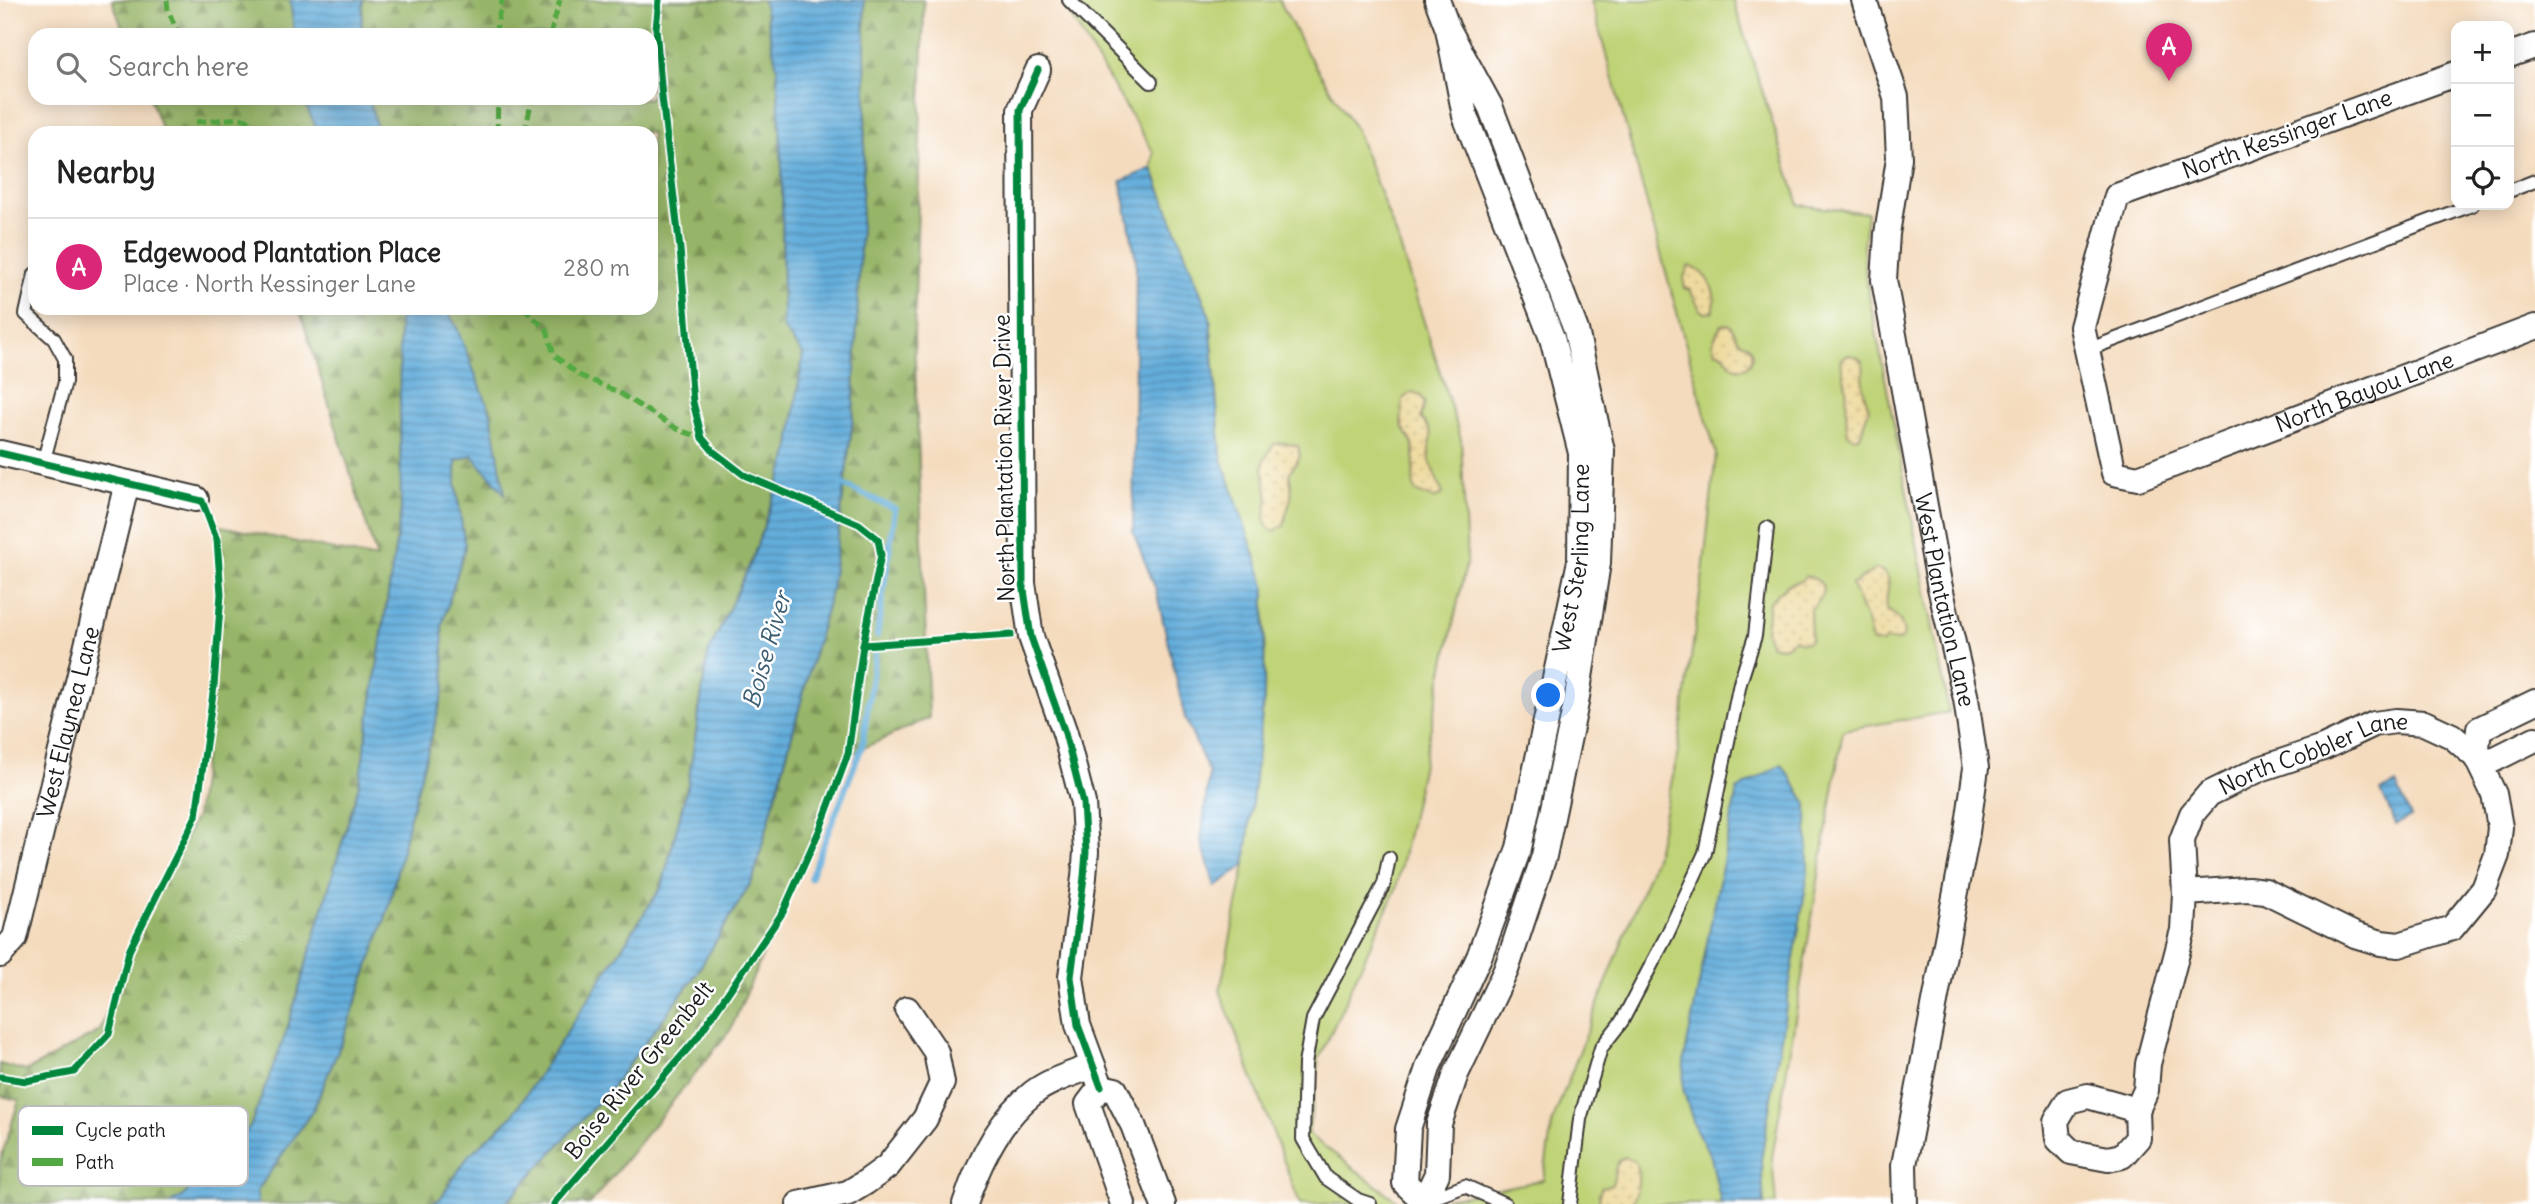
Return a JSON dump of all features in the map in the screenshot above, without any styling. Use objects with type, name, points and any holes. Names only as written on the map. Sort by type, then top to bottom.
[{"type":"street","name":"West Sterling Lane","points":[[1422,1203],[1405,1183],[1408,1129],[1429,1065],[1479,957],[1519,848],[1580,561],[1581,453],[1552,338],[1465,116],[1448,29],[1437,0]]},
{"type":"street","name":"West Plantation Lane","points":[[1864,0],[1896,97],[1899,158],[1887,234],[1884,280],[1939,583],[1966,699],[1976,768],[1966,839],[1904,1165],[1905,1204]]},
{"type":"street","points":[[2514,53],[2535,46]]},
{"type":"street","name":"North Plantation River Drive","points":[[1038,70],[1020,110],[1023,583],[1031,637],[1065,733],[1083,803],[1086,852],[1071,977],[1078,1025],[1097,1076],[1115,1090],[1133,1125],[1163,1204]]},
{"type":"street","name":"North Kessinger Lane","points":[[2087,350],[2082,327],[2117,195],[2451,76]]},
{"type":"street","name":"North Bayou Lane","points":[[2087,350],[2113,473],[2138,478],[2535,327]]},
{"type":"street","points":[[0,453],[196,499]]},
{"type":"street","name":"West Elaynea Lane","points":[[0,955],[15,938],[127,483]]},
{"type":"street","points":[[2535,702],[2479,729],[2476,757],[2493,760],[2535,739]]},
{"type":"street","name":"North Cobbler Lane","points":[[2137,1110],[2146,1090],[2148,1064],[2183,930],[2185,893],[2182,840],[2192,814],[2209,794],[2260,769],[2323,748],[2374,724],[2396,721],[2424,723],[2452,736],[2476,757],[2494,794],[2500,827],[2497,855],[2484,889],[2452,928],[2399,945],[2355,935],[2264,891],[2248,889],[2185,893]]},
{"type":"street","points":[[799,1204],[848,1192],[866,1182],[888,1166],[925,1119],[942,1083],[936,1052],[907,1009]]},
{"type":"street","points":[[965,1204],[985,1154],[1016,1109],[1054,1080],[1097,1076],[1088,1104],[1123,1204]]},
{"type":"lane","points":[[1069,0],[1151,82]]},
{"type":"lane","points":[[2514,189],[2535,181]]},
{"type":"lane","points":[[2087,350],[2459,210]]},
{"type":"lane","points":[[28,305],[26,314],[54,339],[65,359],[65,382],[43,463]]},
{"type":"lane","points":[[1570,1204],[1580,1119],[1601,1048],[1622,1021],[1667,935],[1705,853],[1741,683],[1755,636],[1767,528]]},
{"type":"lane","points":[[1370,1204],[1358,1200],[1326,1178],[1303,1139],[1305,1064],[1313,1019],[1384,884],[1389,858]]},
{"type":"lane","points":[[1422,1203],[1465,1186],[1505,1204]]},
{"type":"green space","points":[[112,0],[290,0],[294,28],[122,28]]},
{"type":"green space","points":[[363,0],[763,0],[777,68],[782,170],[783,328],[803,354],[789,453],[752,560],[708,654],[688,784],[662,886],[512,1116],[469,1155],[440,1199],[430,1204],[258,1204],[256,1191],[313,1110],[343,1039],[388,910],[445,686],[442,625],[465,547],[456,485],[456,461],[472,455],[504,492],[456,326],[450,315],[658,315],[658,126],[376,126],[371,105],[658,105],[658,28],[361,28]]},
{"type":"green space","points":[[864,0],[923,0],[924,7],[914,336],[929,718],[848,755],[731,1029],[590,1204],[505,1204],[611,1088],[695,976],[753,879],[831,591],[853,418],[866,103]]},
{"type":"green space","points":[[1061,0],[1279,0],[1307,53],[1356,130],[1398,240],[1461,439],[1467,560],[1396,889],[1319,1059],[1308,1134],[1401,1204],[1300,1204],[1220,991],[1245,865],[1264,697],[1265,585],[1221,456],[1210,317],[1152,168],[1154,153]]},
{"type":"green space","points":[[1591,0],[1733,0],[1799,205],[1867,213],[1863,247],[1866,279],[1949,712],[1843,730],[1772,1158],[1776,1204],[1448,1204],[1446,1199],[1543,1180],[1553,1120],[1655,857],[1677,757],[1703,573],[1716,454]]},
{"type":"green space","points":[[153,105],[306,105],[316,126],[160,126]]},
{"type":"green space","points":[[301,315],[399,315],[401,510],[359,785],[286,1033],[248,1129],[248,1106],[18,1106],[18,1186],[193,1186],[182,1197],[169,1204],[0,1204],[0,1162],[19,1100],[0,1096],[0,1064],[26,1071],[100,1031],[129,951],[196,816],[214,686],[221,594],[217,540],[221,526],[377,559]]},
{"type":"sand","points":[[1689,266],[1707,278],[1713,291],[1713,312],[1705,313],[1700,309],[1690,290],[1684,288],[1684,277]]},
{"type":"sand","points":[[1727,324],[1738,339],[1752,351],[1752,359],[1744,368],[1733,367],[1723,354],[1715,351],[1712,343],[1721,325]]},
{"type":"sand","points":[[1856,356],[1862,362],[1863,387],[1869,411],[1860,436],[1855,438],[1848,434],[1846,388],[1842,367],[1842,358]]},
{"type":"sand","points":[[1412,392],[1420,395],[1425,402],[1421,418],[1430,431],[1430,461],[1443,494],[1434,499],[1415,491],[1414,448],[1401,420],[1403,399]]},
{"type":"sand","points":[[1274,444],[1298,446],[1300,456],[1289,474],[1291,496],[1284,526],[1273,531],[1267,526],[1265,517],[1268,498],[1264,460]]},
{"type":"sand","points":[[1876,569],[1887,576],[1886,605],[1888,611],[1898,618],[1903,630],[1903,638],[1896,641],[1886,639],[1882,644],[1872,642],[1867,621],[1852,585]]},
{"type":"sand","points":[[1805,576],[1819,581],[1823,590],[1810,610],[1811,639],[1801,643],[1794,639],[1789,644],[1778,647],[1771,645],[1766,632],[1769,602],[1787,585],[1801,581]]},
{"type":"sand","points":[[1625,1157],[1635,1161],[1637,1167],[1638,1183],[1634,1199],[1631,1204],[1600,1204],[1599,1194],[1602,1187],[1612,1184],[1617,1165]]},
{"type":"water","points":[[290,0],[363,0],[361,28],[294,28]]},
{"type":"water","name":"Boise River","points":[[763,0],[864,0],[866,103],[853,418],[831,591],[753,879],[695,976],[611,1088],[505,1204],[430,1204],[440,1199],[469,1155],[512,1116],[662,886],[688,784],[708,654],[752,560],[789,453],[803,354],[783,328],[782,170],[777,68]]},
{"type":"water","points":[[371,105],[376,126],[316,126],[306,106]]},
{"type":"water","points":[[1152,168],[1210,317],[1221,456],[1265,585],[1264,697],[1245,865],[1215,887],[1201,840],[1209,773],[1185,718],[1156,590],[1133,532],[1136,260],[1121,181]]},
{"type":"water","points":[[399,315],[450,315],[491,413],[505,494],[472,455],[456,461],[456,486],[465,547],[442,625],[445,686],[388,910],[343,1039],[313,1110],[257,1191],[258,1204],[169,1204],[182,1197],[193,1186],[248,1186],[248,1129],[286,1033],[359,785],[401,510]]},
{"type":"water","points":[[1782,764],[1807,804],[1808,873],[1761,1160],[1764,1204],[1721,1204],[1711,1157],[1695,1128],[1683,1089],[1684,1060],[1737,790]]},
{"type":"water","points":[[2396,784],[2411,817],[2396,824],[2381,791]]},
{"type":"waterway","points":[[839,483],[895,509],[877,636]]},
{"type":"waterway","points":[[810,878],[862,747],[876,648]]},
{"type":"marked path","points":[[167,0],[176,28]]},
{"type":"marked path","points":[[496,28],[502,0]]},
{"type":"marked path","points":[[552,28],[560,0]]},
{"type":"marked path","points":[[497,126],[498,105]]},
{"type":"marked path","points":[[526,126],[531,105]]},
{"type":"marked path","points":[[196,122],[241,118],[250,121],[254,126]]},
{"type":"marked path","points":[[531,315],[547,330],[554,355],[579,375],[616,391],[679,430],[702,438]]},
{"type":"cycle path","name":"Boise River Greenbelt","points":[[656,28],[659,0]]},
{"type":"cycle path","name":"Boise River Greenbelt","points":[[554,1204],[697,1038],[783,912],[820,829],[848,754],[863,645],[881,555],[878,539],[859,524],[744,475],[714,452],[702,438],[693,402],[680,249],[658,51]]},
{"type":"cycle path","points":[[1038,70],[1020,110],[1023,583],[1031,637],[1065,733],[1083,803],[1086,852],[1071,977],[1078,1025],[1101,1087]]},
{"type":"cycle path","points":[[0,453],[202,501],[217,540],[221,594],[214,686],[196,816],[129,951],[109,1034],[74,1072],[26,1081],[0,1077]]},
{"type":"cycle path","points":[[863,645],[1011,635]]},
{"type":"place","name":"Edgewood Plantation Place","points":[[2169,81]]}]
